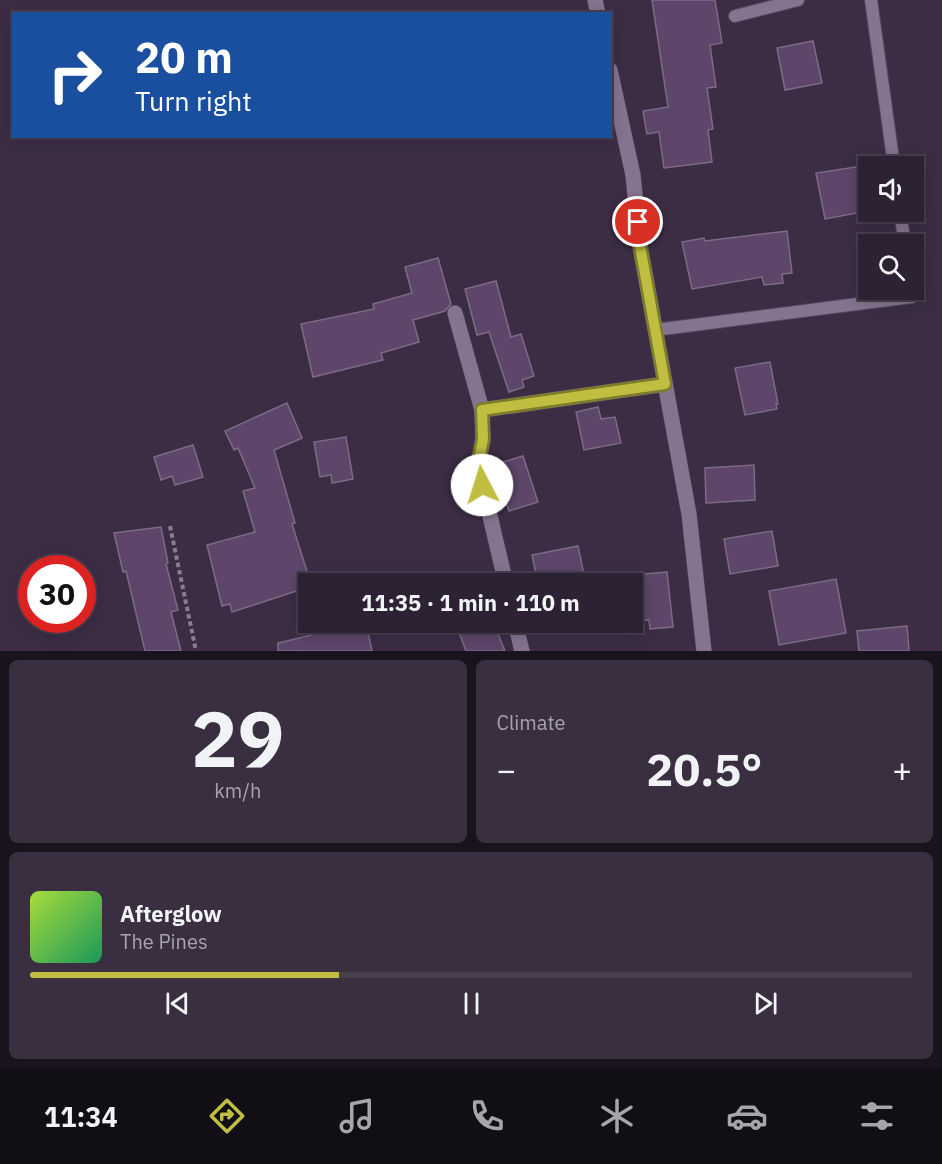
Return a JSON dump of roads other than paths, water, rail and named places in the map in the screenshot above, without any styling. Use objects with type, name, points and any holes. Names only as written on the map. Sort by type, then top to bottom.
[{"type":"street","points":[[612,79],[633,176],[640,246],[689,514],[704,651]]},
{"type":"street","points":[[455,312],[482,410],[483,439],[478,465],[503,573]]},
{"type":"street","points":[[482,410],[665,384]]},
{"type":"street","points":[[518,633],[522,651]]},
{"type":"lane","points":[[735,16],[798,0]]},
{"type":"lane","points":[[871,0],[893,156]]},
{"type":"lane","points":[[656,330],[889,300]]}]
